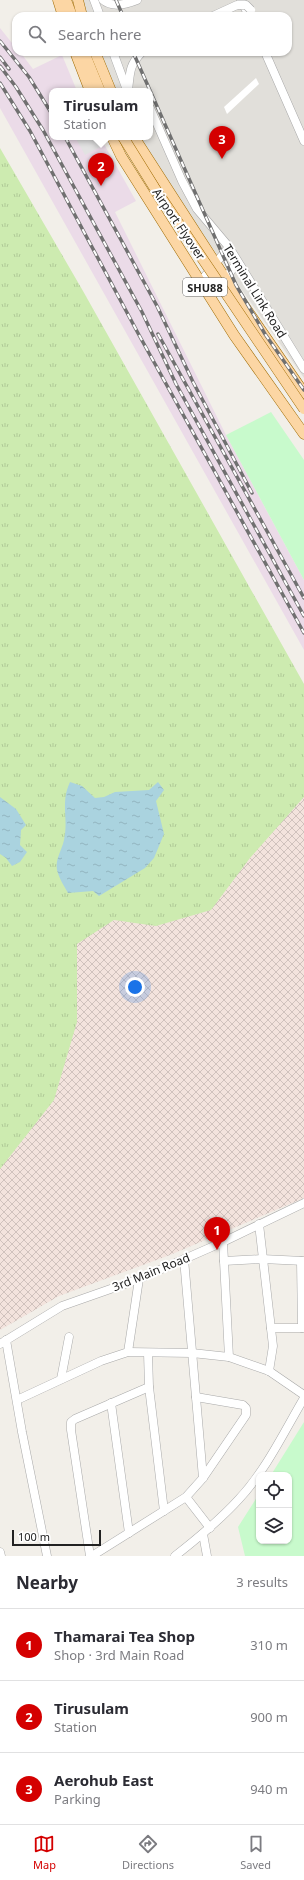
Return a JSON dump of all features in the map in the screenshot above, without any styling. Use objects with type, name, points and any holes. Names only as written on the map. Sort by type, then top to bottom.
[{"type":"main road","points":[[58,0],[62,12]]},
{"type":"main road","points":[[66,0],[70,12]]},
{"type":"main road","points":[[78,0],[81,12]]},
{"type":"main road","points":[[77,56],[89,88]]},
{"type":"main road","points":[[86,56],[99,88]]},
{"type":"main road","points":[[98,56],[110,88]]},
{"type":"main road","name":"SHU88","points":[[113,140],[121,156],[234,335],[304,434]]},
{"type":"main road","name":"Airport Flyover","points":[[125,140],[154,186],[304,409]]},
{"type":"main road","points":[[136,140],[225,278],[304,393]]},
{"type":"street","points":[[94,0],[98,12]]},
{"type":"street","points":[[103,0],[107,4],[115,4],[130,3],[137,0]]},
{"type":"street","points":[[241,0],[250,12]]},
{"type":"street","points":[[247,0],[250,12]]},
{"type":"street","points":[[222,12],[237,5],[246,5],[250,12]]},
{"type":"street","points":[[114,56],[126,88]]},
{"type":"street","points":[[128,88],[131,67],[138,56]]},
{"type":"street","points":[[266,56],[304,141]]},
{"type":"street","points":[[271,56],[304,131]]},
{"type":"street","name":"Terminal Link Road","points":[[153,115],[190,197],[202,216],[229,247],[237,263],[303,367]]},
{"type":"street","points":[[201,281],[229,247]]},
{"type":"street","points":[[211,297],[237,263]]},
{"type":"street","name":"3rd Main Road","points":[[3,1342],[62,1306],[139,1279],[224,1242],[304,1203]]},
{"type":"street","points":[[259,1224],[273,1354],[269,1371]]},
{"type":"street","points":[[224,1242],[229,1357]]},
{"type":"street","points":[[184,1259],[203,1478]]},
{"type":"street","points":[[224,1260],[262,1259],[302,1261],[303,1328],[271,1328]]},
{"type":"street","points":[[128,1352],[139,1279]]},
{"type":"street","points":[[61,1380],[69,1337]]},
{"type":"street","points":[[3,1342],[17,1400],[47,1556]]},
{"type":"street","points":[[17,1400],[101,1361],[128,1352],[192,1353],[229,1357],[269,1371],[304,1395]]},
{"type":"street","points":[[148,1353],[149,1387],[164,1511]]},
{"type":"street","points":[[149,1387],[75,1418],[71,1425],[91,1556],[186,1497],[203,1478],[244,1420],[247,1412],[243,1405],[196,1397]]},
{"type":"street","points":[[175,1556],[210,1528],[240,1498],[270,1457],[304,1398]]},
{"type":"street","points":[[112,1403],[129,1533]]},
{"type":"street","points":[[186,1497],[210,1528]]},
{"type":"street","points":[[203,1534],[208,1556]]},
{"type":"street","points":[[0,1552],[1,1556]]},
{"type":"shaded area","points":[[81,0],[304,0],[304,378],[146,154],[139,140],[153,140],[153,88],[114,88],[101,56],[292,56],[292,12],[85,12]]},
{"type":"shaded area","points":[[0,28],[12,43],[12,56],[23,56],[33,69],[62,56],[76,88],[49,88],[49,140],[102,140],[136,201],[115,212],[226,435],[304,580],[304,650],[0,108]]},
{"type":"shaded area","points":[[77,140],[102,140],[104,145],[85,155]]},
{"type":"shaded area","points":[[0,559],[304,708],[304,1198],[170,1255],[59,1296],[0,1330]]},
{"type":"green space","points":[[0,148],[83,291],[304,684],[304,797],[250,858],[211,910],[156,926],[114,920],[77,944],[77,1022],[54,1100],[0,1169]]},
{"type":"green space","points":[[271,412],[304,460],[304,580],[226,435]]},
{"type":"green space","points":[[304,1422],[304,1556],[245,1556],[238,1527],[256,1499],[256,1544],[292,1544],[292,1472],[273,1472]]},
{"type":"water","points":[[70,782],[82,786],[95,798],[104,797],[115,792],[149,790],[158,782],[164,790],[156,801],[164,834],[154,858],[145,868],[99,896],[93,891],[68,893],[57,870],[57,862],[65,832],[65,804]]},
{"type":"water","points":[[0,797],[16,809],[26,825],[21,830],[20,845],[27,852],[20,862],[12,866],[6,858],[0,854]]},
{"type":"pier","points":[[256,78],[259,84],[227,114],[224,107]]},
{"type":"railway","points":[[116,0],[121,12]]},
{"type":"railway","points":[[0,41],[12,56]]},
{"type":"railway","points":[[12,56],[29,77],[49,109]]},
{"type":"railway","points":[[135,56],[149,88]]},
{"type":"railway","points":[[0,57],[9,69]]},
{"type":"railway","points":[[0,66],[16,87],[43,130],[142,312],[176,384],[304,616]]},
{"type":"railway","points":[[0,83],[30,131],[139,335],[304,633]]},
{"type":"railway","points":[[153,97],[236,285],[265,334],[304,390]]},
{"type":"railway","points":[[67,140],[157,306],[193,382],[252,493]]},
{"type":"railway","points":[[158,334],[304,598]]},
{"type":"place","name":"Aerohub East","points":[[222,159]]},
{"type":"place","name":"Tirusulam","points":[[101,186]]},
{"type":"place","name":"Thamarai Tea Shop","points":[[217,1250]]}]
